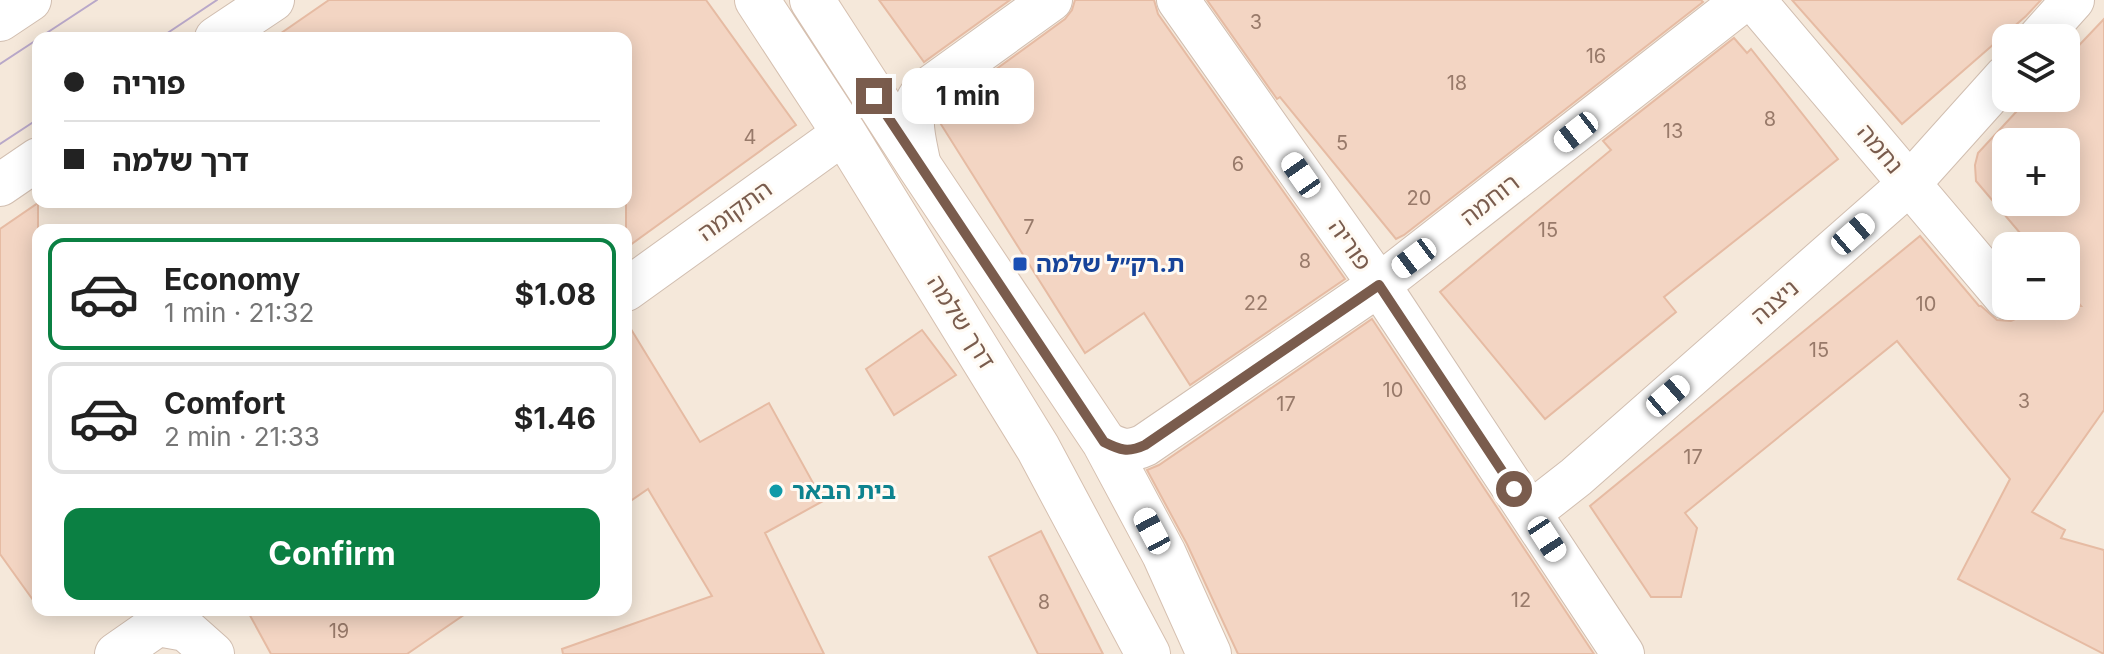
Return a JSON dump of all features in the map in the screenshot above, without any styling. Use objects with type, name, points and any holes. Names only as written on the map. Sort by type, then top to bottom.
[{"type":"main road","name":"דרך שלמה","points":[[757,0],[844,133],[1038,448],[1148,654]]},
{"type":"main road","name":"דרך שלמה","points":[[812,0],[1104,442],[1164,554],[1209,654]]},
{"type":"street","points":[[0,20],[30,0]]},
{"type":"street","points":[[225,32],[273,0]]},
{"type":"street","points":[[920,167],[913,120],[916,101],[922,93],[1051,0]]},
{"type":"street","name":"פוריה","points":[[1178,0],[1379,285],[1623,654]]},
{"type":"street","name":"רוחמה","points":[[1104,442],[1124,450],[1145,445],[1379,285],[1744,0]]},
{"type":"street","name":"נחמה","points":[[1754,0],[1992,281]]},
{"type":"street","points":[[2052,24],[2073,0]]},
{"type":"street","name":"ניצנה","points":[[1530,513],[1576,477],[1909,184],[1992,92]]},
{"type":"street","name":"התקומה","points":[[632,286],[844,133]]},
{"type":"street","points":[[0,185],[32,163]]},
{"type":"street","points":[[116,654],[169,618],[213,654]]},
{"type":"shaded area","points":[[0,0],[2104,0],[2104,654],[0,654]]},
{"type":"building","points":[[329,0],[706,0],[796,125],[632,244],[632,224],[626,224],[626,208],[632,208],[632,32],[283,32]]},
{"type":"building","points":[[879,0],[1010,0],[924,62]]},
{"type":"building","points":[[1075,0],[1154,0],[1158,14],[1345,279],[1190,385],[1144,313],[1085,353],[937,118],[940,110],[1065,19]]},
{"type":"building","points":[[1207,0],[1703,2],[1396,239],[1280,97],[1277,99]]},
{"type":"building","points":[[1792,0],[2041,0],[2017,24],[1992,24],[1992,46],[1902,124]]},
{"type":"building","points":[[2104,19],[2104,410],[2032,512],[2065,530],[2061,538],[2104,550],[2104,654],[1958,579],[2010,479],[1897,341],[1685,513],[1697,528],[1681,597],[1651,597],[1590,506],[1920,236],[1979,306],[1992,316],[1992,320],[2080,320],[2080,232],[2019,232],[2006,216],[2080,216],[2080,128],[2001,128],[2016,112],[2080,112],[2080,44]]},
{"type":"building","points":[[1734,38],[1747,53],[1751,49],[1838,159],[1664,297],[1676,312],[1545,419],[1440,292],[1611,150],[1603,141]]},
{"type":"building","points":[[1992,138],[1992,200],[1976,181],[1978,153]]},
{"type":"building","points":[[32,207],[38,208],[38,224],[32,224],[32,599],[0,554],[0,229]]},
{"type":"building","points":[[1372,319],[1594,654],[1238,654],[1187,544],[1147,470],[1159,465]]},
{"type":"building","points":[[922,330],[956,375],[894,415],[866,369]]},
{"type":"building","points":[[632,331],[700,442],[769,403],[823,501],[765,533],[824,654],[563,654],[562,649],[712,596],[648,489],[632,500]]},
{"type":"building","points":[[1041,531],[1103,654],[1038,654],[989,557]]},
{"type":"building","points":[[250,616],[462,616],[407,654],[271,654]]},
{"type":"tram line","points":[[48,32],[97,0]]},
{"type":"tram line","points":[[169,32],[217,0]]},
{"type":"tram line","points":[[0,64],[32,43]]},
{"type":"tram line","points":[[0,144],[32,123]]},
{"type":"place","name":"ת.רק״ל שלמה","points":[[1020,264]]},
{"type":"place","name":"בית הבאר","points":[[776,491]]},
{"type":"route","points":[[874,96],[1104,442],[1124,450],[1145,445],[1379,285],[1514,489]]}]
